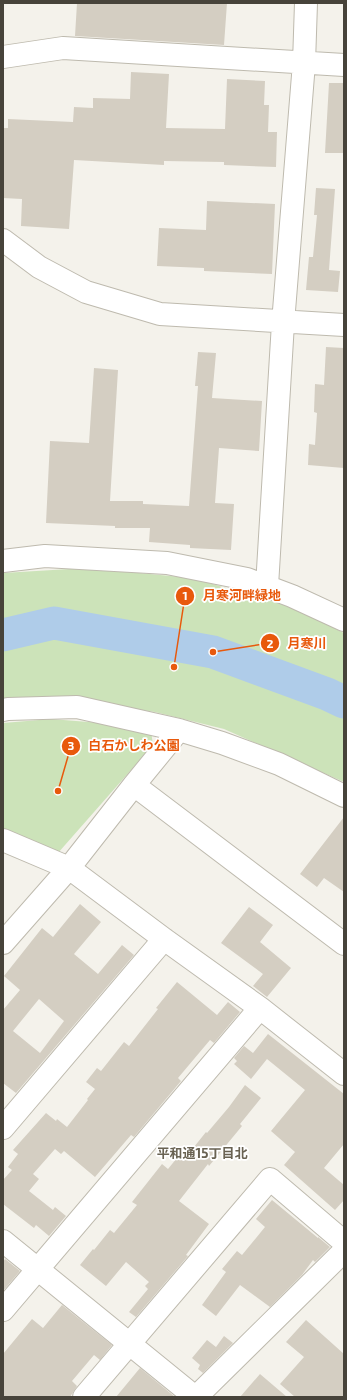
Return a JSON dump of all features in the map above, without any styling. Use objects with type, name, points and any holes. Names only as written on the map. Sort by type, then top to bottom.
[{"type":"street","points":[[267,586],[283,323],[304,63],[306,3]]},
{"type":"street","points":[[3,57],[63,48],[344,65]]},
{"type":"street","points":[[3,240],[39,267],[86,292],[160,314],[283,323],[344,325]]},
{"type":"street","points":[[3,561],[45,556],[167,563],[247,579],[292,596],[344,620]]},
{"type":"street","points":[[3,710],[77,707],[179,730],[222,743],[279,764],[344,796]]},
{"type":"street","points":[[3,943],[69,868],[179,730]]},
{"type":"street","points":[[134,785],[344,944]]},
{"type":"street","points":[[3,840],[69,868],[260,1008],[344,1074]]},
{"type":"street","points":[[3,1128],[164,939]]},
{"type":"street","points":[[3,1310],[260,1008]]},
{"type":"street","points":[[84,1397],[270,1179],[344,1242]]},
{"type":"street","points":[[3,1240],[195,1397],[344,1251]]},
{"type":"green space","points":[[86,568],[192,578],[291,607],[344,633],[344,782],[224,729],[155,712],[76,701],[3,704],[3,573]]},
{"type":"green space","points":[[51,719],[101,723],[151,731],[153,745],[58,853],[3,837],[3,723]]},
{"type":"building","points":[[77,3],[227,3],[224,45],[75,36]]},
{"type":"building","points":[[131,72],[169,74],[166,128],[225,129],[227,79],[265,81],[264,105],[269,105],[268,132],[277,132],[276,167],[224,165],[224,162],[164,161],[164,165],[74,160],[69,229],[21,226],[22,199],[3,198],[3,128],[8,128],[8,119],[73,122],[74,107],[93,108],[93,98],[130,99]]},
{"type":"building","points":[[329,83],[344,83],[344,153],[325,153]]},
{"type":"building","points":[[316,188],[335,189],[329,270],[340,271],[338,292],[306,290],[309,257],[313,257],[317,215],[314,215]]},
{"type":"building","points":[[207,201],[275,204],[272,274],[204,271],[204,268],[157,266],[159,228],[206,230]]},
{"type":"building","points":[[326,347],[344,348],[344,468],[308,465],[309,444],[315,445],[317,413],[314,412],[315,384],[324,385]]},
{"type":"building","points":[[198,352],[216,353],[212,398],[262,401],[259,451],[219,448],[215,503],[234,504],[231,550],[190,548],[190,545],[149,542],[150,528],[115,528],[115,526],[46,523],[50,441],[89,443],[94,368],[118,370],[110,501],[143,501],[143,504],[189,506],[198,386],[195,386]]},
{"type":"building","points":[[344,817],[344,892],[324,878],[317,887],[300,874]]},
{"type":"building","points":[[80,904],[101,922],[74,954],[98,974],[122,945],[134,955],[16,1093],[3,1083],[3,1010],[20,990],[4,976],[42,928],[53,937]],"holes":[[[39,999],[64,1021],[40,1053],[13,1031]]]},
{"type":"building","points":[[249,907],[273,925],[260,942],[291,968],[267,997],[253,986],[263,974],[221,943]]},
{"type":"building","points":[[177,982],[217,1015],[228,1002],[240,1012],[214,1043],[210,1040],[178,1078],[181,1081],[134,1137],[131,1135],[95,1177],[64,1151],[61,1154],[55,1149],[33,1174],[39,1179],[29,1191],[53,1210],[55,1207],[66,1216],[49,1236],[36,1225],[34,1228],[3,1204],[3,1180],[12,1170],[8,1167],[18,1154],[13,1150],[46,1113],[67,1127],[95,1089],[86,1082],[97,1068],[101,1071],[124,1042],[129,1046]]},
{"type":"building","points":[[268,1034],[344,1094],[344,1144],[324,1168],[344,1185],[344,1200],[335,1210],[284,1165],[295,1152],[271,1131],[305,1090],[267,1059],[251,1079],[234,1064],[237,1061],[234,1058],[244,1046],[253,1053]]},
{"type":"building","points":[[245,1085],[261,1098],[240,1124],[242,1126],[209,1166],[208,1164],[179,1201],[209,1224],[186,1255],[188,1256],[136,1317],[129,1312],[148,1289],[145,1286],[149,1282],[126,1262],[106,1286],[80,1265],[110,1230],[114,1233],[137,1205],[132,1202],[162,1164],[168,1169],[181,1153],[186,1157],[229,1107]]},
{"type":"building","points":[[272,1200],[330,1247],[315,1262],[313,1260],[302,1275],[270,1307],[240,1285],[216,1316],[202,1305],[226,1272],[222,1269],[237,1251],[242,1255],[265,1227],[256,1219]]},
{"type":"building","points":[[5,1259],[20,1271],[3,1291],[3,1262]]},
{"type":"building","points":[[62,1305],[112,1345],[100,1360],[94,1355],[72,1381],[77,1386],[70,1397],[3,1397],[3,1354],[32,1319],[43,1328]]},
{"type":"building","points":[[306,1320],[344,1354],[344,1397],[295,1397],[280,1384],[304,1357],[286,1342]]},
{"type":"building","points":[[224,1336],[233,1343],[203,1373],[198,1369],[200,1365],[192,1358],[207,1340],[216,1347]]},
{"type":"building","points":[[140,1368],[175,1397],[116,1397]]},
{"type":"building","points":[[260,1374],[287,1397],[240,1397]]},
{"type":"waterway","points":[[3,635],[54,623],[213,652],[327,694],[344,702]]},
{"type":"place","name":"月寒川","points":[[213,652]]},
{"type":"place","name":"月寒河畔緑地","points":[[174,667]]},
{"type":"place","name":"白石かしわ公園","points":[[58,791]]},
{"type":"district","name":"平和通15丁目北","points":[[202,1153]]}]
